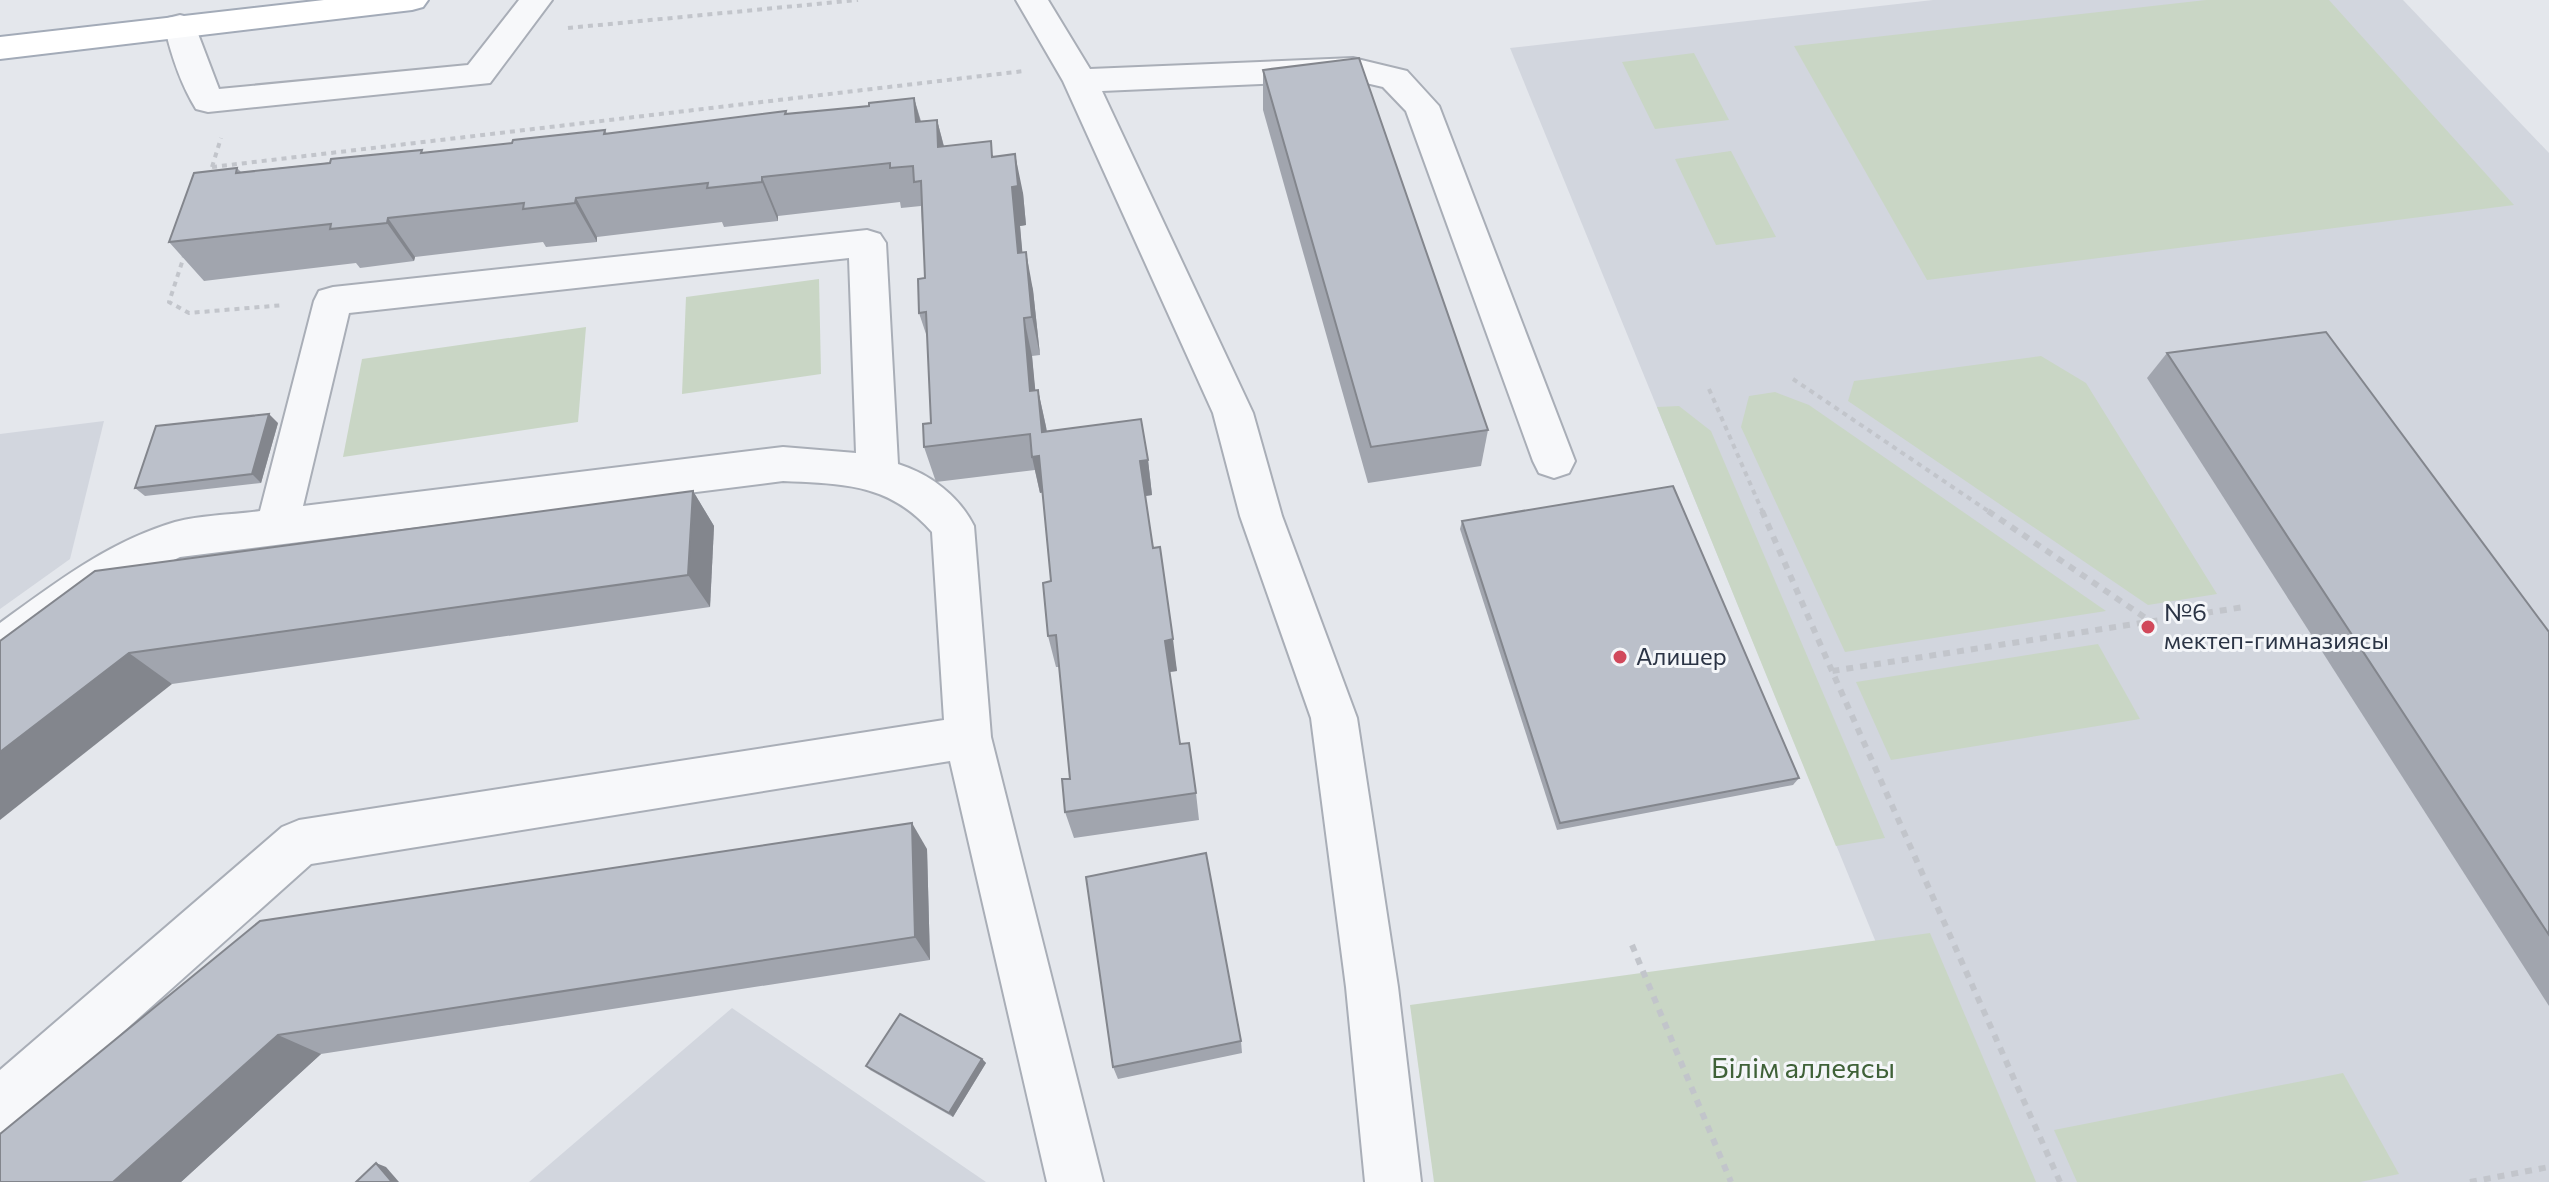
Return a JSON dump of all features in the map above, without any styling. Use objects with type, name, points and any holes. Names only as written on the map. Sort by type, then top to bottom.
[{"type":"main road","points":[[0,48],[412,0]]},
{"type":"street","points":[[180,25],[191,65],[208,101],[478,75],[536,0]]},
{"type":"street","points":[[1032,0],[1074,73],[1233,413],[1261,516],[1334,718],[1372,987],[1393,1182]]},
{"type":"street","points":[[1074,73],[1353,69],[1395,79],[1422,106],[1554,461]]},
{"type":"street","points":[[277,527],[333,301],[867,243],[878,475]]},
{"type":"street","points":[[0,648],[118,563],[148,548],[178,539],[783,464],[845,467],[894,479],[929,499],[953,526],[968,737],[1075,1182]]},
{"type":"street","points":[[0,1106],[299,843],[968,737]]},
{"type":"path","points":[[234,98],[212,167],[1074,73]]},
{"type":"path","points":[[188,242],[169,302],[189,313],[333,301]]},
{"type":"path","points":[[1793,379],[2151,622]]},
{"type":"path","points":[[1709,389],[2060,1182]]},
{"type":"path","points":[[1832,671],[2244,607]]},
{"type":"path","points":[[1632,945],[1731,1182]]},
{"type":"path","points":[[2470,1182],[2549,1167]]},
{"type":"shaded area","name":"№6 мектеп-гимназиясы","points":[[1933,0],[2403,0],[2549,153],[2549,1182],[1974,1182],[1510,48]]},
{"type":"shaded area","points":[[104,421],[70,559],[0,609],[0,434]]},
{"type":"shaded area","points":[[732,1008],[986,1182],[529,1182]]},
{"type":"green space","points":[[2206,0],[2329,0],[2514,205],[1927,280],[1794,46]]},
{"type":"green space","points":[[1694,53],[1729,120],[1655,129],[1622,62]]},
{"type":"green space","points":[[1731,151],[1776,237],[1716,245],[1675,159]]},
{"type":"green space","points":[[819,279],[821,374],[682,394],[686,297]]},
{"type":"green space","points":[[586,327],[578,422],[343,457],[362,359]]},
{"type":"green space","points":[[2041,356],[2086,383],[2217,594],[2148,605],[1848,401],[1854,381]]},
{"type":"green space","points":[[1775,392],[1809,405],[2106,611],[1845,652],[1741,427],[1749,396]]},
{"type":"green space","points":[[1679,406],[1711,431],[1885,838],[1836,846],[1657,407]]},
{"type":"green space","points":[[2098,644],[2140,719],[1891,760],[1856,682]]},
{"type":"green space","name":"Білім аллеясы","points":[[1930,933],[2036,1182],[1434,1182],[1410,1005]]},
{"type":"green space","points":[[2343,1073],[2399,1174],[2360,1182],[2077,1182],[2054,1130]]},
{"type":"building","points":[[1359,58],[1488,430],[1371,447],[1263,70]]},
{"type":"building","points":[[914,98],[916,122],[937,120],[938,147],[991,141],[992,157],[1015,154],[1018,186],[1012,187],[1018,253],[1026,252],[1032,317],[1024,318],[1030,391],[1038,390],[1042,432],[1141,419],[1148,460],[1140,461],[1153,548],[1160,547],[1173,639],[1165,641],[1180,744],[1189,743],[1196,793],[1065,812],[1062,779],[1070,779],[1056,635],[1048,636],[1043,583],[1051,581],[1039,456],[1032,457],[1030,434],[924,447],[923,424],[931,423],[926,312],[919,313],[918,279],[925,278],[921,181],[914,182],[913,166],[890,168],[890,163],[762,177],[762,182],[707,188],[708,183],[576,198],[575,203],[523,209],[524,203],[388,218],[387,223],[330,229],[331,224],[169,242],[194,173],[237,168],[236,173],[330,163],[331,159],[422,150],[421,153],[605,130],[604,134],[786,111],[785,114],[869,106],[869,103]]},
{"type":"building","points":[[2326,332],[2549,632],[2549,935],[2167,353]]},
{"type":"building","points":[[269,414],[252,474],[135,488],[156,426]]},
{"type":"building","name":"Алишер","points":[[1673,486],[1799,778],[1560,823],[1462,521]]},
{"type":"building","points":[[693,491],[688,575],[129,653],[0,752],[0,641],[95,571]]},
{"type":"building","points":[[912,823],[915,937],[278,1035],[113,1182],[0,1182],[0,1134],[260,921]]},
{"type":"building","points":[[1206,853],[1241,1041],[1113,1067],[1086,877]]},
{"type":"building","points":[[900,1014],[982,1059],[949,1113],[866,1066]]},
{"type":"building","points":[[376,1163],[392,1182],[356,1182]]},
{"type":"place","name":"№6 мектеп-гимназиясы","points":[[2148,627]]},
{"type":"place","name":"Алишер","points":[[1620,657]]}]
